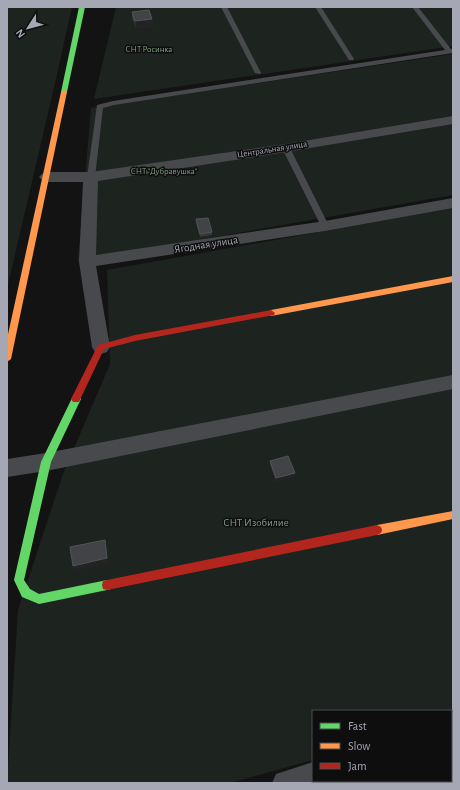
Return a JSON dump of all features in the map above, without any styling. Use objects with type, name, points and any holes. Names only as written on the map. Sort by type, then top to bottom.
[{"type":"street","points":[[7,359],[82,7]]},
{"type":"street","name":"Центральная улица","points":[[91,177],[286,148],[453,120]]},
{"type":"street","points":[[46,177],[91,177],[88,262],[101,347],[46,462],[20,580],[26,593],[39,599],[453,515]]},
{"type":"street","name":"Ягодная улица","points":[[88,262],[325,226],[453,203]]},
{"type":"street","points":[[101,347],[143,336],[453,279]]},
{"type":"street","points":[[7,468],[46,462],[453,382]]},
{"type":"street","points":[[285,783],[312,775]]},
{"type":"lane","points":[[224,7],[258,73]]},
{"type":"lane","points":[[318,7],[351,59]]},
{"type":"lane","points":[[415,7],[451,51]]},
{"type":"lane","points":[[91,177],[100,107],[113,103],[451,51]]},
{"type":"lane","points":[[286,148],[325,226]]},
{"type":"green space","points":[[7,7],[72,7],[7,289]]},
{"type":"green space","name":"СНТ Росинка","points":[[116,7],[453,7],[453,46],[94,99]]},
{"type":"green space","name":"СНТ \"Дубравушка\"","points":[[453,54],[453,195],[78,261],[91,108]]},
{"type":"green space","name":"СНТ Изобилие","points":[[453,208],[453,721],[452,710],[312,710],[312,760],[230,783],[7,783],[18,610],[63,474],[110,364],[107,270]]},
{"type":"green space","points":[[453,756],[453,783],[356,783],[452,782]]},
{"type":"building","points":[[149,10],[152,19],[135,21],[132,12]]},
{"type":"building","points":[[208,218],[212,232],[200,234],[196,219]]},
{"type":"building","points":[[288,456],[295,473],[276,478],[270,461]]},
{"type":"building","points":[[105,540],[107,558],[73,566],[70,547]]},
{"type":"traffic: fast","points":[[64,92],[82,7]]},
{"type":"traffic: fast","points":[[76,399],[46,462],[19,580],[26,593],[39,599],[107,585]]},
{"type":"traffic: slow","points":[[7,359],[64,92]]},
{"type":"traffic: slow","points":[[271,313],[453,279]]},
{"type":"traffic: slow","points":[[377,530],[453,515]]},
{"type":"traffic: jam","points":[[76,399],[101,347],[135,338],[271,313]]},
{"type":"traffic: jam","points":[[107,585],[377,530]]}]
